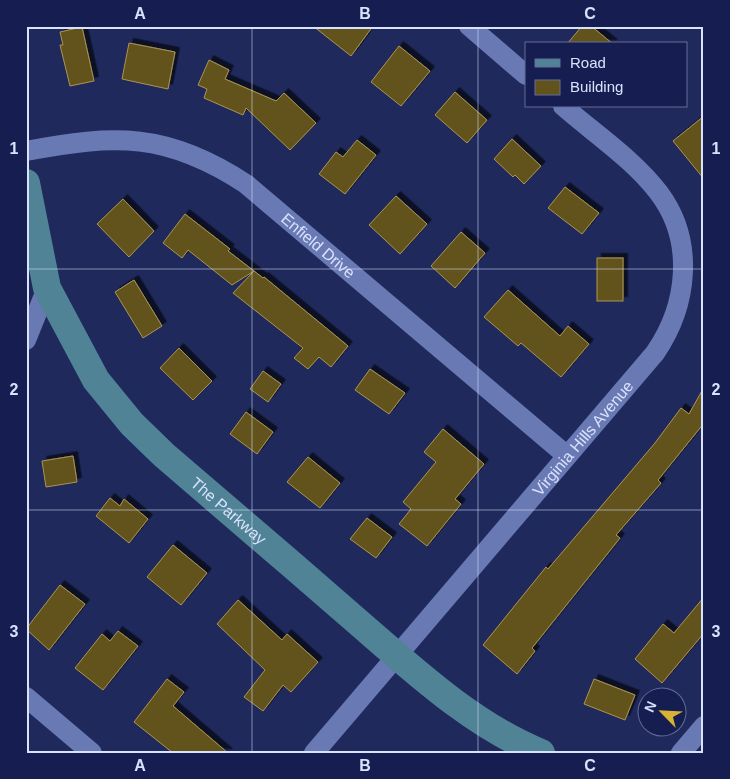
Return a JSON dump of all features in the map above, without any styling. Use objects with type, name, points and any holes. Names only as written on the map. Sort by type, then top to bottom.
[{"type":"street","points":[[469,26],[525,74]]},
{"type":"street","name":"Virginia Hills Avenue","points":[[314,753],[665,338],[680,304],[684,279],[683,252],[677,228],[660,195],[634,167],[565,108]]},
{"type":"street","name":"Enfield Drive","points":[[26,151],[79,141],[128,140],[176,148],[220,167],[246,184],[566,455]]},
{"type":"street","name":"The Parkway","points":[[26,182],[47,288],[96,380],[132,424],[398,656],[466,711],[510,738],[542,753]]},
{"type":"street","points":[[26,340],[47,288]]},
{"type":"street","points":[[26,697],[92,753]]},
{"type":"street","points":[[680,753],[704,726]]},
{"type":"building","points":[[313,26],[373,26],[351,56]]},
{"type":"building","points":[[582,26],[591,26],[611,42],[569,42]]},
{"type":"building","points":[[82,27],[94,81],[70,86],[60,45],[63,45],[60,32]]},
{"type":"building","points":[[129,43],[175,52],[168,89],[122,79]]},
{"type":"building","points":[[399,46],[430,71],[401,106],[371,82]]},
{"type":"building","points":[[209,60],[229,70],[225,79],[276,101],[284,93],[316,123],[290,150],[246,108],[243,115],[204,98],[207,89],[198,85]]},
{"type":"building","points":[[455,92],[487,120],[467,143],[435,115]]},
{"type":"building","points":[[704,116],[704,179],[673,141]]},
{"type":"building","points":[[512,139],[541,166],[524,184],[515,175],[513,177],[494,159]]},
{"type":"building","points":[[357,140],[376,155],[345,194],[319,174],[336,152],[343,157]]},
{"type":"building","points":[[565,187],[599,213],[582,234],[548,208]]},
{"type":"building","points":[[396,196],[427,224],[400,254],[369,225]]},
{"type":"building","points":[[123,199],[154,231],[129,257],[97,224]]},
{"type":"building","points":[[185,214],[230,249],[228,251],[254,271],[232,285],[188,250],[182,258],[163,243]]},
{"type":"building","points":[[461,232],[485,253],[455,288],[431,266]]},
{"type":"building","points":[[597,258],[623,258],[623,301],[597,301]]},
{"type":"building","points":[[254,271],[264,277],[348,346],[331,367],[319,357],[308,369],[294,358],[303,348],[233,293]]},
{"type":"building","points":[[134,280],[162,326],[143,338],[115,292]]},
{"type":"building","points":[[508,290],[560,336],[568,326],[589,344],[561,377],[521,343],[518,346],[484,317]]},
{"type":"building","points":[[179,348],[212,381],[193,400],[160,368]]},
{"type":"building","points":[[370,369],[405,393],[389,414],[355,390]]},
{"type":"building","points":[[263,371],[281,384],[268,402],[250,389]]},
{"type":"building","points":[[704,387],[704,423],[658,480],[661,483],[616,535],[620,538],[532,648],[535,651],[517,674],[483,645],[546,567],[548,569],[655,443],[681,408],[689,414]]},
{"type":"building","points":[[246,412],[273,432],[257,454],[230,434]]},
{"type":"building","points":[[443,429],[484,464],[455,499],[461,504],[427,546],[399,524],[411,509],[403,502],[436,462],[424,452]]},
{"type":"building","points":[[73,456],[77,482],[46,487],[42,461]]},
{"type":"building","points":[[308,457],[340,483],[320,508],[287,482]]},
{"type":"building","points":[[110,498],[120,506],[124,499],[148,519],[129,543],[96,516]]},
{"type":"building","points":[[367,518],[392,537],[376,558],[350,539]]},
{"type":"building","points":[[173,545],[207,573],[181,605],[147,577]]},
{"type":"building","points":[[60,585],[85,604],[49,650],[26,629]]},
{"type":"building","points":[[704,597],[704,633],[662,683],[635,659],[663,624],[674,633]]},
{"type":"building","points":[[238,600],[282,640],[287,634],[318,662],[291,692],[283,685],[263,711],[244,697],[265,670],[217,624]]},
{"type":"building","points":[[118,631],[138,646],[103,690],[75,668],[102,634],[110,641]]},
{"type":"building","points":[[167,679],[184,692],[173,706],[228,753],[173,753],[134,722]]},
{"type":"building","points":[[594,679],[635,695],[625,720],[584,704]]}]
